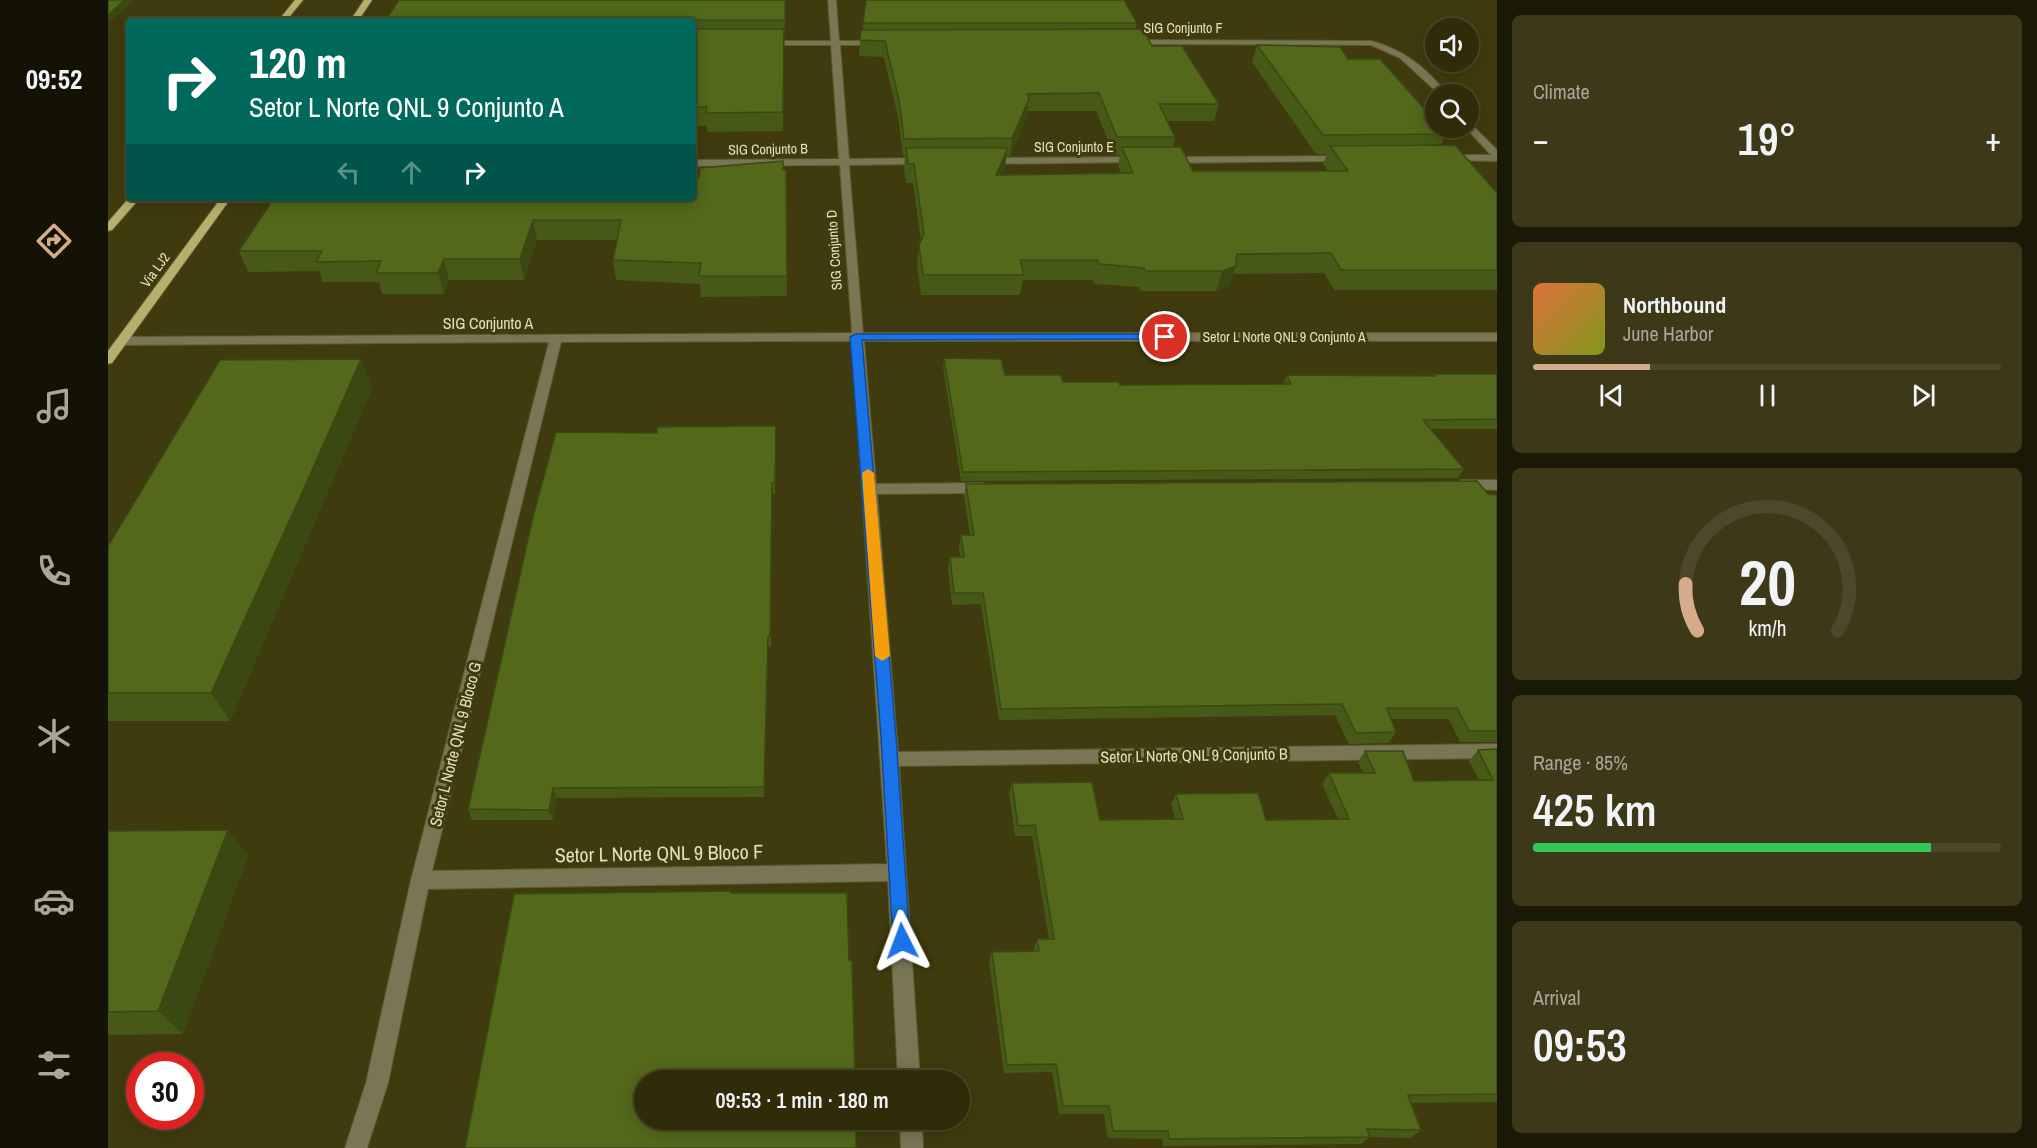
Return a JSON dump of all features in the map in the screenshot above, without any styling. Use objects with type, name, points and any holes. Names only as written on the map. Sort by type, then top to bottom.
[{"type":"main road","points":[[284,18],[299,0]]},
{"type":"main road","points":[[356,18],[368,0]]},
{"type":"main road","points":[[108,228],[132,201]]},
{"type":"main road","name":"Via LJ2","points":[[108,360],[224,201]]},
{"type":"street","points":[[832,0],[842,162],[938,161]]},
{"type":"street","name":"SIG Conjunto F","points":[[1123,42],[1350,41],[1387,46],[1402,53],[1415,63],[1434,84]]},
{"type":"street","points":[[752,43],[895,43]]},
{"type":"street","points":[[1479,137],[1497,157]]},
{"type":"street","points":[[1437,158],[1497,157]]},
{"type":"street","name":"SIG Conjunto E","points":[[973,161],[1354,159]]},
{"type":"street","name":"SIG Conjunto B","points":[[696,163],[842,162]]},
{"type":"street","name":"SIG Conjunto D","points":[[842,162],[856,337]]},
{"type":"street","points":[[856,337],[890,759],[908,1070]]},
{"type":"street","name":"Setor L Norte QNL 9 Conjunto A","points":[[856,337],[1497,337]]},
{"type":"street","name":"SIG Conjunto A","points":[[121,341],[856,337]]},
{"type":"street","name":"Setor L Norte QNL 9 Bloco G","points":[[356,1148],[377,1083],[420,880],[556,340]]},
{"type":"street","points":[[1450,485],[1497,485]]},
{"type":"street","points":[[870,489],[1000,488]]},
{"type":"street","name":"Setor L Norte QNL 9 Conjunto B","points":[[890,759],[1497,751]]},
{"type":"street","name":"Setor L Norte QNL 9 Bloco F","points":[[420,880],[898,872]]},
{"type":"street","points":[[911,1130],[912,1148]]},
{"type":"building","points":[[108,0],[125,0],[108,15]]},
{"type":"building","points":[[399,0],[785,0],[785,20],[387,18]]},
{"type":"building","points":[[866,0],[1124,0],[1137,23],[863,23]]},
{"type":"building","points":[[696,29],[784,29],[783,112],[706,113],[707,107],[696,107]]},
{"type":"building","points":[[1143,29],[1152,46],[1182,46],[1219,104],[1159,104],[1175,137],[1117,137],[1099,93],[1027,94],[1029,99],[1012,138],[904,139],[899,100],[885,41],[860,40],[861,30]]},
{"type":"building","points":[[1257,45],[1340,47],[1348,59],[1380,59],[1425,110],[1425,134],[1323,135]]},
{"type":"building","points":[[1455,145],[1497,193],[1497,270],[1341,270],[1331,253],[1237,254],[1236,266],[1222,271],[1145,271],[1144,268],[1099,264],[1097,260],[1020,260],[1024,275],[923,275],[919,245],[924,234],[914,164],[908,164],[906,148],[1008,148],[996,175],[1133,173],[1122,147],[1181,147],[1193,171],[1348,171],[1330,146]]},
{"type":"building","points":[[783,161],[783,170],[786,170],[787,276],[699,276],[701,263],[613,260],[621,220],[533,220],[520,259],[444,259],[438,273],[376,273],[381,261],[316,262],[322,251],[239,251],[272,201],[696,201],[696,178],[699,178],[700,168]]},
{"type":"building","points":[[944,358],[1001,359],[1005,375],[1061,375],[1063,382],[1119,382],[1120,385],[1291,384],[1287,375],[1497,374],[1497,419],[1423,420],[1464,469],[963,472]]},
{"type":"building","points":[[361,359],[211,693],[108,693],[108,546],[220,360]]},
{"type":"building","points":[[776,426],[775,483],[772,483],[770,636],[768,636],[764,787],[553,788],[549,810],[468,809],[533,517],[556,432],[657,433],[657,427]]},
{"type":"building","points":[[1477,481],[1488,494],[1497,495],[1497,731],[1469,731],[1457,708],[1387,708],[1396,732],[1356,733],[1342,704],[1001,709],[983,593],[954,593],[950,557],[964,557],[961,535],[974,535],[966,484]]},
{"type":"building","points":[[1497,749],[1497,1094],[1408,1095],[1421,1130],[1367,1129],[1370,1137],[1169,1139],[1168,1131],[1113,1131],[1109,1106],[1063,1106],[1056,1064],[1007,1065],[992,952],[1039,951],[1037,939],[1054,939],[1035,825],[1018,826],[1012,783],[1092,782],[1100,820],[1183,819],[1176,794],[1258,793],[1266,820],[1349,819],[1329,773],[1375,773],[1365,751],[1403,751],[1414,781],[1493,780],[1478,750]]},
{"type":"building","points":[[228,830],[158,1011],[108,1012],[108,831]]},
{"type":"building","points":[[731,891],[731,893],[847,893],[849,960],[852,960],[855,1070],[634,1070],[634,1130],[856,1130],[856,1148],[465,1148],[514,894]]},
{"type":"slow traffic","points":[[868,473],[882,656]]},
{"type":"route","points":[[902,941],[889,737],[856,337],[1165,337]]}]
